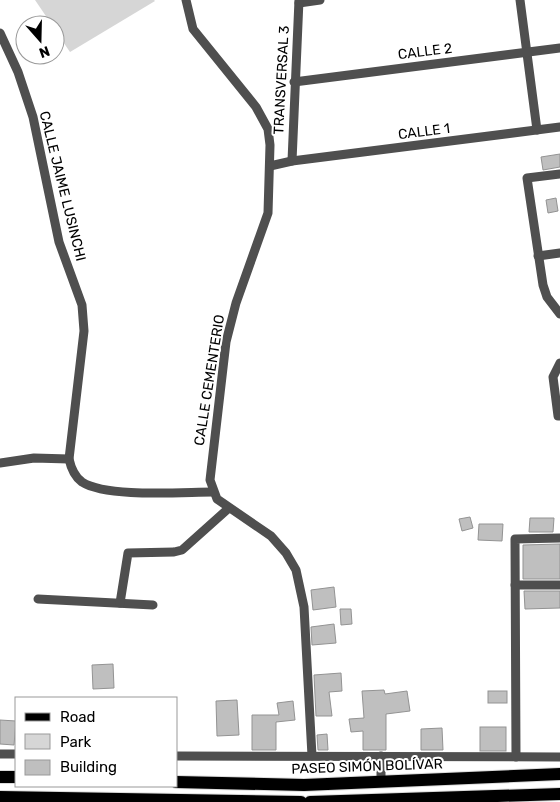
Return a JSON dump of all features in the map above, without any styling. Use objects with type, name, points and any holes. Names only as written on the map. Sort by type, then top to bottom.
[{"type":"main road","name":"PASEO SIMÓN BOLÍVAR","points":[[178,782],[239,785],[560,774]]},
{"type":"main road","points":[[0,777],[15,777]]},
{"type":"main road","points":[[239,785],[240,802]]},
{"type":"main road","points":[[310,802],[558,795]]},
{"type":"main road","points":[[0,797],[301,802]]},
{"type":"street","name":"CALLE CEMENTERIO","points":[[186,0],[191,25],[195,32],[256,107],[265,122],[269,136],[270,198],[266,224],[247,270],[226,342],[210,470],[212,492]]},
{"type":"street","points":[[299,1],[320,0]]},
{"type":"street","points":[[520,0],[537,130]]},
{"type":"street","name":"TRANSVERSAL 3","points":[[292,161],[299,1]]},
{"type":"street","name":"CALLE JAIME LUSINCHI","points":[[0,33],[18,72],[33,117],[59,242],[84,313],[84,332],[69,459]]},
{"type":"street","name":"CALLE 2","points":[[294,82],[560,48]]},
{"type":"street","name":"CALLE 1","points":[[270,166],[292,161],[560,127]]},
{"type":"street","points":[[560,174],[526,178],[545,292],[560,314]]},
{"type":"street","points":[[538,256],[560,252]]},
{"type":"street","points":[[560,363],[553,377],[558,416],[560,416]]},
{"type":"street","points":[[0,463],[34,458],[69,459],[78,478],[89,485],[131,493],[212,492],[217,499],[275,540],[292,562],[299,577],[304,607],[312,756]]},
{"type":"street","points":[[120,603],[128,553],[174,552],[182,550],[229,508]]},
{"type":"street","points":[[516,757],[515,539],[560,538]]},
{"type":"street","points":[[515,585],[560,585]]},
{"type":"street","points":[[38,599],[153,605]]},
{"type":"street","points":[[0,754],[15,754]]},
{"type":"street","name":"PASEO SIMÓN BOLÍVAR","points":[[178,756],[560,757]]},
{"type":"street","points":[[381,756],[381,781]]},
{"type":"green space","points":[[35,0],[155,1],[70,52],[65,45],[65,15],[45,15]]},
{"type":"building","points":[[560,154],[560,167],[543,170],[541,157]]},
{"type":"building","points":[[556,198],[558,211],[548,213],[546,200]]},
{"type":"building","points":[[470,517],[473,528],[462,531],[459,519]]},
{"type":"building","points":[[530,518],[554,518],[553,532],[529,532]]},
{"type":"building","points":[[479,524],[503,524],[502,541],[478,540]]},
{"type":"building","points":[[560,544],[560,579],[523,579],[523,545]]},
{"type":"building","points":[[334,587],[336,607],[313,610],[311,590]]},
{"type":"building","points":[[524,591],[560,591],[560,608],[525,609]]},
{"type":"building","points":[[340,609],[351,609],[352,624],[341,625]]},
{"type":"building","points":[[334,624],[336,643],[312,645],[311,627]]},
{"type":"building","points":[[113,664],[114,688],[93,689],[92,665]]},
{"type":"building","points":[[341,673],[342,691],[329,692],[332,716],[316,716],[314,675]]},
{"type":"building","points":[[384,690],[385,694],[407,691],[410,711],[386,714],[386,750],[363,750],[363,731],[351,732],[349,719],[364,718],[362,691]]},
{"type":"building","points":[[488,691],[507,691],[507,703],[488,703]]},
{"type":"building","points":[[237,700],[239,735],[217,736],[216,701]]},
{"type":"building","points":[[293,701],[295,720],[276,722],[276,750],[252,750],[252,715],[279,715],[277,703]]},
{"type":"building","points":[[0,720],[15,721],[14,745],[0,744]]},
{"type":"building","points":[[480,727],[506,727],[506,751],[480,751]]},
{"type":"building","points":[[442,728],[443,750],[421,750],[421,729]]},
{"type":"building","points":[[327,734],[328,750],[318,750],[317,735]]}]
